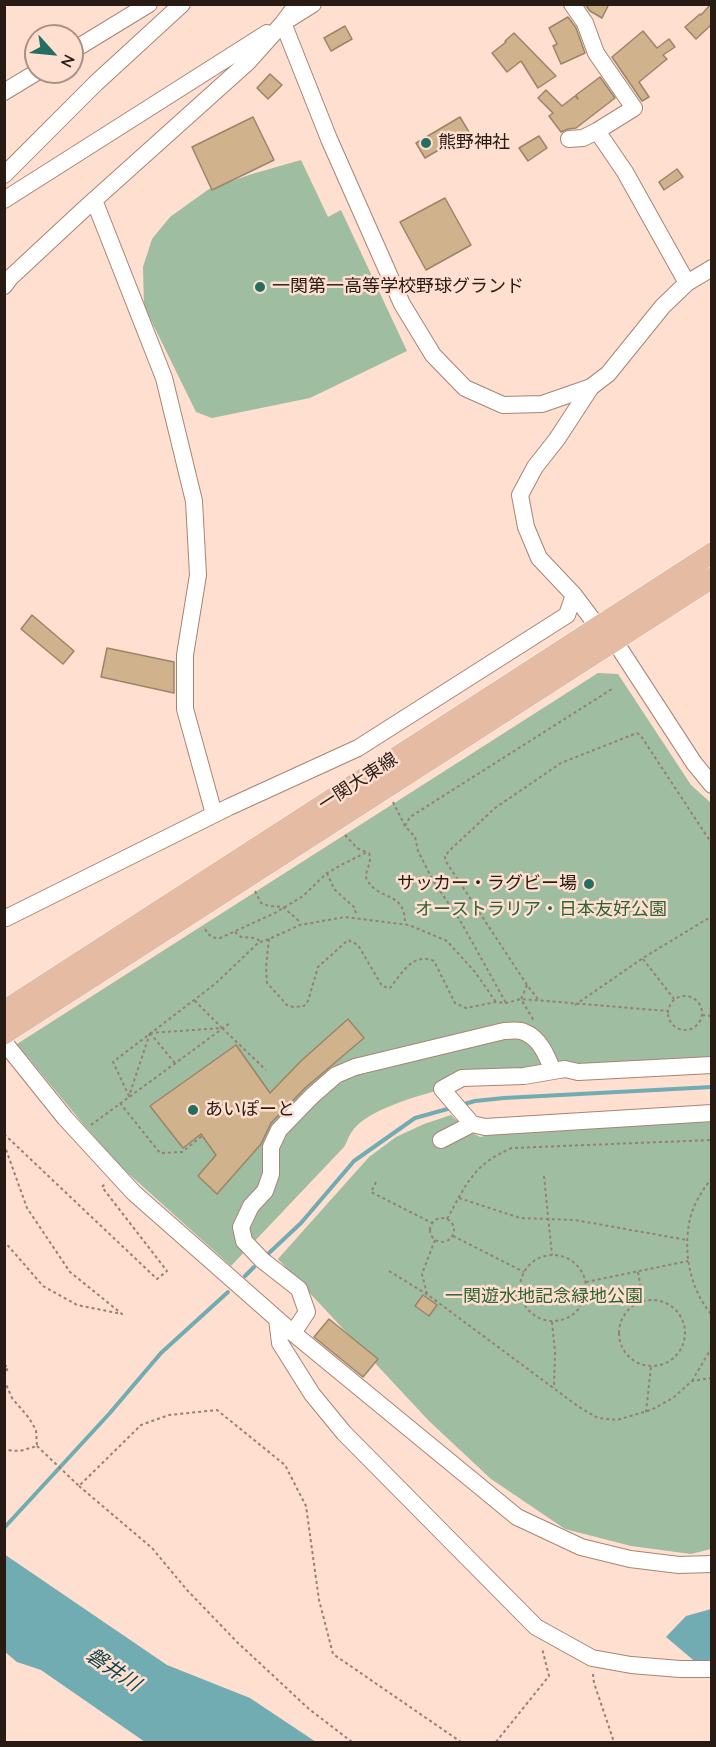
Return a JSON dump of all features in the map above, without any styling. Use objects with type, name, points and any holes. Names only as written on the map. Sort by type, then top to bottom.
[{"type":"main road","name":"一関大東線","points":[[4,1034],[65,996],[606,634],[711,553]]},
{"type":"main road","name":"一関大東線","points":[[4,1011],[606,634],[711,578]]},
{"type":"street","points":[[84,44],[149,4]]},
{"type":"street","points":[[4,174],[96,83],[182,4]]},
{"type":"street","points":[[4,286],[94,200],[248,62],[297,4]]},
{"type":"street","points":[[4,200],[313,4]]},
{"type":"street","points":[[570,139],[583,138],[634,108],[596,53],[585,23],[572,4]]},
{"type":"street","points":[[283,23],[329,139],[402,304],[433,355],[465,388],[503,405],[542,404],[591,387],[608,374],[663,306],[687,283],[711,268]]},
{"type":"street","points":[[4,92],[24,80]]},
{"type":"street","points":[[597,131],[625,172],[687,283]]},
{"type":"street","points":[[94,200],[164,378],[194,501],[198,575],[185,655],[185,709],[214,814]]},
{"type":"street","points":[[591,387],[557,439],[535,466],[520,495],[526,527],[539,558],[606,634],[694,763],[711,784]]},
{"type":"street","points":[[5,917],[214,814],[358,748],[567,615],[574,595]]},
{"type":"street","points":[[293,1333],[307,1312],[299,1289],[262,1260],[244,1241],[241,1227],[251,1206],[265,1191],[272,1174],[271,1147],[279,1130],[312,1096],[336,1075],[355,1067],[504,1031],[522,1031],[535,1039],[544,1050],[553,1071]]},
{"type":"street","points":[[4,1042],[65,1118],[134,1193],[293,1333],[517,1517],[581,1547],[630,1559],[679,1565],[711,1564]]},
{"type":"street","points":[[711,1065],[578,1072],[565,1069],[524,1076],[462,1078],[442,1089],[472,1124],[485,1127],[711,1113]]},
{"type":"street","points":[[441,1140],[472,1124]]},
{"type":"street","points":[[276,1318],[280,1343],[312,1394],[344,1433],[536,1627],[592,1658],[631,1665],[711,1669]]},
{"type":"path","points":[[405,826],[410,817],[612,688]]},
{"type":"path","points":[[538,1000],[445,860],[449,850],[495,808],[561,763],[637,733],[711,844]]},
{"type":"path","points":[[393,802],[405,826],[415,837],[418,851],[432,879],[461,922],[506,1003]]},
{"type":"path","points":[[343,834],[357,848],[369,853]]},
{"type":"path","points":[[205,929],[213,938],[219,938],[275,914],[303,896],[327,873],[369,853]]},
{"type":"path","points":[[369,853],[370,864],[367,880],[380,893],[394,898],[400,904],[405,924]]},
{"type":"path","points":[[327,873],[334,889],[357,911],[356,918]]},
{"type":"path","points":[[255,890],[261,903],[283,907],[298,920],[300,925]]},
{"type":"path","points":[[575,1005],[643,958],[711,916]]},
{"type":"path","points":[[129,1096],[113,1062],[215,984],[258,943],[300,925],[345,917],[410,925],[447,941],[475,972],[496,1002]]},
{"type":"path","points":[[234,931],[241,937],[255,938],[262,942]]},
{"type":"path","points":[[269,939],[267,983],[287,1005],[293,1007],[304,1006],[308,1001],[318,967],[348,940],[358,945],[382,986],[390,988],[411,962],[426,957],[434,961],[455,1003],[466,1008],[521,999],[668,1011]]},
{"type":"path","points":[[643,958],[674,999]]},
{"type":"path","points":[[687,996],[698,1002],[702,1015],[695,1026],[683,1030],[671,1023],[668,1011],[674,999],[687,996]]},
{"type":"path","points":[[194,1000],[266,1070]]},
{"type":"path","points":[[702,1015],[711,1016]]},
{"type":"path","points":[[79,1134],[230,1023]]},
{"type":"path","points":[[150,1033],[222,1028]]},
{"type":"path","points":[[150,1033],[175,1063]]},
{"type":"path","points":[[129,1096],[150,1033]]},
{"type":"path","points":[[120,1103],[160,1153],[182,1152],[202,1136]]},
{"type":"path","points":[[4,1134],[157,1279],[166,1270],[102,1187],[116,1174]]},
{"type":"path","points":[[447,1219],[471,1178],[482,1165],[495,1155],[512,1148],[711,1140]]},
{"type":"path","points":[[4,1144],[27,1208],[70,1272],[122,1314],[77,1305],[43,1286],[4,1241]]},
{"type":"path","points":[[544,1176],[552,1255]]},
{"type":"path","points":[[711,1178],[701,1192],[692,1216],[687,1240],[688,1262],[695,1286],[711,1315]]},
{"type":"path","points":[[376,1182],[371,1192],[432,1223]]},
{"type":"path","points":[[459,1198],[519,1218],[575,1220],[687,1240]]},
{"type":"path","points":[[438,1219],[447,1219],[453,1225],[453,1236],[445,1242],[435,1240],[430,1232],[432,1223],[438,1219]]},
{"type":"path","points":[[453,1236],[524,1272]]},
{"type":"path","points":[[428,1295],[422,1274],[435,1240]]},
{"type":"path","points":[[561,1255],[578,1265],[583,1273],[586,1294],[582,1305],[564,1320],[552,1322],[534,1316],[526,1309],[519,1291],[524,1272],[536,1259],[543,1256],[561,1255]]},
{"type":"path","points":[[586,1282],[688,1262]]},
{"type":"path","points":[[389,1271],[428,1295],[579,1407],[598,1418],[617,1420],[646,1412],[673,1398],[692,1381],[711,1347]]},
{"type":"path","points":[[638,1272],[643,1300]]},
{"type":"path","points":[[650,1300],[661,1301],[672,1306],[684,1325],[681,1347],[675,1356],[667,1362],[651,1365],[636,1362],[628,1356],[619,1337],[619,1327],[630,1308],[639,1302],[650,1300]]},
{"type":"path","points":[[552,1322],[555,1352],[554,1388]]},
{"type":"path","points":[[4,1365],[8,1368],[4,1379],[12,1398],[36,1430],[36,1446],[152,1548],[187,1590],[237,1642],[309,1709],[352,1743]]},
{"type":"path","points":[[646,1412],[651,1365]]},
{"type":"path","points":[[692,1381],[711,1378]]},
{"type":"path","points":[[79,1486],[141,1425],[169,1415],[217,1410],[285,1465],[306,1506],[319,1600],[333,1654],[461,1743]]},
{"type":"path","points":[[4,1450],[20,1451],[36,1446]]},
{"type":"path","points":[[496,1743],[549,1676],[536,1627]]},
{"type":"path","points":[[592,1658],[594,1683],[614,1743]]},
{"type":"green space","name":"一関第一高等学校野球グランド","points":[[301,160],[328,217],[341,210],[407,351],[310,398],[212,418],[196,412],[144,306],[143,267],[152,239],[170,217],[209,189]]},
{"type":"green space","name":"オーストラリア・日本友好公園","points":[[598,673],[618,674],[691,785],[711,803],[711,1069],[459,1085],[418,1096],[387,1108],[373,1114],[353,1130],[344,1147],[231,1266],[120,1166],[17,1044]]},
{"type":"green space","name":"一関遊水地記念緑地公園","points":[[451,1115],[467,1130],[480,1137],[531,1127],[711,1122],[711,1549],[691,1554],[631,1546],[565,1529],[491,1479],[429,1421],[278,1259],[369,1157],[396,1137]]},
{"type":"water","name":"磐井川","points":[[4,1554],[167,1665],[250,1698],[316,1742],[145,1742],[41,1670],[17,1662],[5,1652]]},
{"type":"water","points":[[711,1609],[711,1675],[666,1637],[686,1616]]},
{"type":"building","points":[[585,4],[609,4],[602,18],[590,11]]},
{"type":"building","points":[[711,4],[711,25],[696,39],[685,27]]},
{"type":"building","points":[[568,17],[576,28],[585,53],[561,64],[553,46],[557,44],[549,28]]},
{"type":"building","points":[[345,26],[352,39],[331,51],[324,38]]},
{"type":"building","points":[[643,31],[657,48],[669,39],[675,47],[663,55],[667,59],[639,82],[649,97],[642,101],[612,57]]},
{"type":"building","points":[[514,33],[556,76],[538,88],[521,61],[507,72],[492,53]]},
{"type":"building","points":[[270,74],[282,85],[268,99],[257,88]]},
{"type":"building","points":[[600,77],[615,98],[576,128],[561,132],[549,116],[553,113],[538,98],[546,90],[562,106],[575,96],[578,99],[576,95]]},
{"type":"building","points":[[253,117],[274,160],[212,190],[192,147]]},
{"type":"building","points":[[460,117],[469,132],[425,158],[416,143]]},
{"type":"building","points":[[539,136],[547,148],[528,161],[519,148]]},
{"type":"building","points":[[677,169],[683,177],[664,190],[659,182]]},
{"type":"building","points":[[445,198],[471,245],[426,270],[400,222]]},
{"type":"building","points":[[32,615],[74,651],[63,664],[21,629]]},
{"type":"building","points":[[107,648],[174,662],[174,693],[101,677]]},
{"type":"building","name":"あいぽーと","points":[[348,1019],[364,1038],[305,1088],[271,1123],[261,1144],[217,1194],[198,1176],[216,1155],[201,1134],[183,1148],[150,1106],[236,1045],[270,1093],[301,1061]]},
{"type":"building","points":[[423,1295],[437,1305],[429,1316],[415,1306]]},
{"type":"building","points":[[329,1319],[378,1359],[363,1377],[314,1337]]},
{"type":"waterway","points":[[461,1105],[504,1098],[712,1087]]},
{"type":"waterway","points":[[269,1253],[301,1223],[354,1161],[415,1118],[451,1108]]},
{"type":"waterway","points":[[245,1276],[254,1267]]},
{"type":"waterway","points":[[4,1528],[109,1414],[161,1353],[228,1292]]},
{"type":"place","name":"熊野神社","points":[[426,143]]},
{"type":"place","name":"一関第一高等学校野球グランド","points":[[260,287]]},
{"type":"place","name":"サッカー・ラグビー場","points":[[589,884]]},
{"type":"place","name":"あいぽーと","points":[[193,1110]]}]
